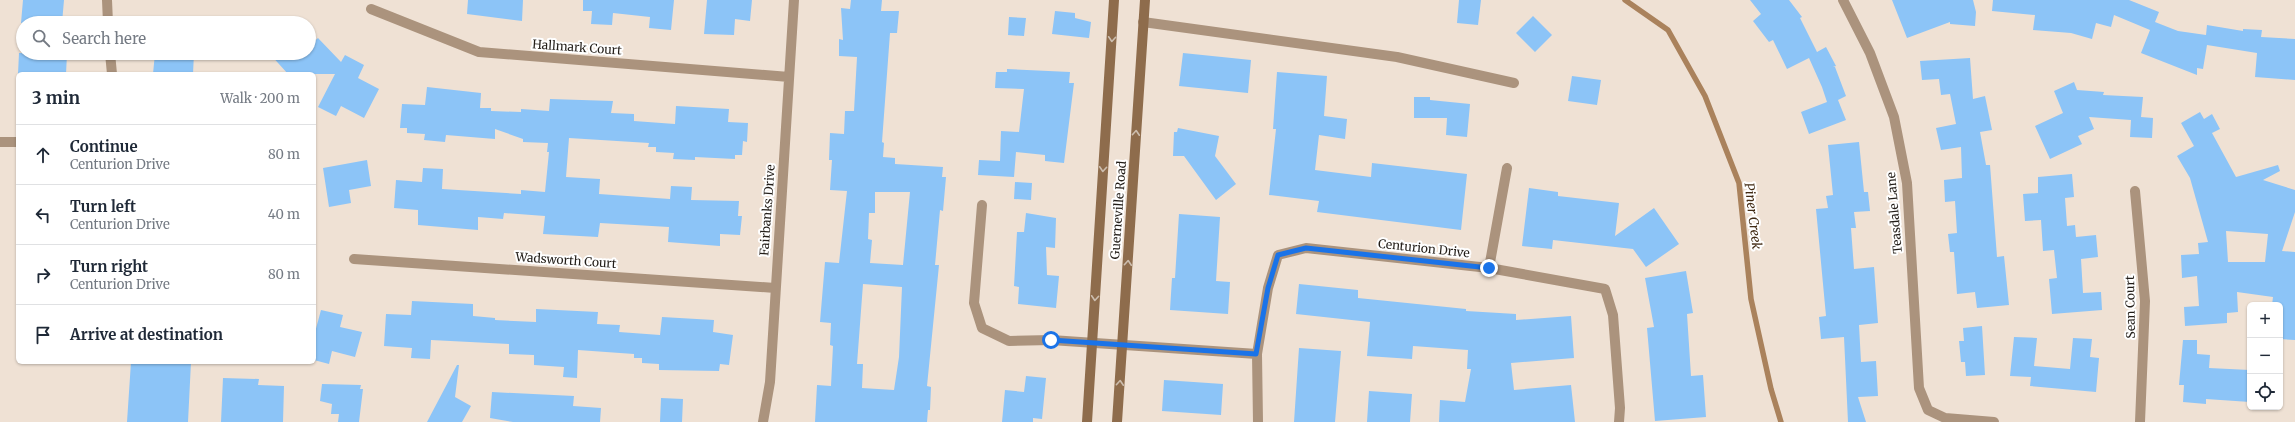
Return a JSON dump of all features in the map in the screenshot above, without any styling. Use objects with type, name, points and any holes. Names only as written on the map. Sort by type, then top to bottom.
[{"type":"main road","name":"Guerneville Road","points":[[1087,422],[1114,0]]},
{"type":"main road","name":"Guerneville Road","points":[[1117,422],[1145,0]]},
{"type":"street","points":[[107,0],[108,16]]},
{"type":"street","name":"Fairbanks Drive","points":[[763,422],[770,382],[794,0]]},
{"type":"street","name":"Teasdale Lane","points":[[1843,0],[1870,53],[1894,117],[1907,183],[1919,388],[1928,410],[1945,418],[1994,422]]},
{"type":"street","name":"Hallmark Court","points":[[371,9],[479,52],[789,77]]},
{"type":"street","points":[[1143,22],[1398,57],[1514,83]]},
{"type":"street","points":[[111,60],[112,72]]},
{"type":"street","points":[[0,142],[16,142]]},
{"type":"street","points":[[1489,268],[1507,168]]},
{"type":"street","name":"Sean Court","points":[[2134,191],[2145,301],[2140,422]]},
{"type":"street","points":[[982,205],[974,303],[982,328],[1010,341],[1051,340],[1256,354]]},
{"type":"street","name":"Centurion Drive","points":[[1258,422],[1256,354],[1268,288],[1278,255],[1306,248],[1489,268],[1605,289],[1613,315],[1620,408],[1619,422]]},
{"type":"street","name":"Wadsworth Court","points":[[354,259],[776,288]]},
{"type":"building","points":[[23,0],[64,0],[63,16],[22,16]]},
{"type":"building","points":[[468,0],[523,0],[522,21],[467,14]]},
{"type":"building","points":[[583,0],[674,0],[671,30],[649,28],[650,17],[613,13],[612,25],[591,24],[592,11],[583,11]]},
{"type":"building","points":[[707,0],[752,0],[750,21],[735,19],[734,35],[704,34]]},
{"type":"building","points":[[851,0],[882,0],[881,11],[899,11],[897,33],[890,33],[882,142],[884,143],[883,157],[895,158],[895,164],[943,167],[942,177],[946,177],[943,211],[940,210],[935,265],[939,265],[927,386],[931,387],[930,410],[928,410],[927,422],[815,422],[817,385],[831,386],[833,346],[830,345],[831,323],[820,322],[825,262],[839,263],[847,191],[830,190],[832,160],[829,160],[830,133],[844,134],[845,111],[854,111],[857,57],[839,56],[839,39],[843,40],[841,8],[850,9]],"holes":[[[875,192],[910,192],[903,265],[870,263],[872,240],[868,239],[869,213],[875,213]],[[863,284],[902,287],[899,357],[894,390],[862,388],[863,364],[857,364]]]},
{"type":"building","points":[[1459,0],[1481,0],[1478,25],[1457,23]]},
{"type":"building","points":[[1750,0],[1789,0],[1802,17],[1800,18],[1817,52],[1826,47],[1836,66],[1833,67],[1835,67],[1846,96],[1838,100],[1846,120],[1809,134],[1801,112],[1827,102],[1822,87],[1809,58],[1787,69],[1773,40],[1769,42],[1753,21],[1761,14]]},
{"type":"building","points":[[1892,0],[1973,0],[1976,12],[1975,26],[1950,24],[1950,22],[1907,38]]},
{"type":"building","points":[[1993,0],[2129,0],[2159,12],[2155,22],[2178,31],[2206,35],[2207,25],[2243,31],[2243,29],[2262,30],[2261,37],[2295,39],[2295,80],[2255,77],[2257,53],[2207,45],[2203,69],[2197,68],[2197,75],[2141,53],[2150,30],[2114,15],[2111,27],[2096,23],[2092,39],[2071,33],[2033,30],[2035,15],[1992,11]]},
{"type":"building","points":[[1055,11],[1075,13],[1075,18],[1091,22],[1089,38],[1052,34]]},
{"type":"building","points":[[1533,16],[1552,35],[1535,52],[1516,33]]},
{"type":"building","points":[[1009,17],[1026,18],[1024,36],[1008,35]]},
{"type":"building","points":[[318,38],[341,62],[345,55],[364,65],[358,78],[379,89],[364,118],[341,106],[336,116],[318,107],[335,74],[316,74],[316,72],[286,72],[275,60],[316,60],[316,40]]},
{"type":"building","points":[[1183,53],[1251,60],[1248,93],[1179,86]]},
{"type":"building","points":[[1970,58],[1973,99],[1985,96],[1992,130],[1980,132],[1986,165],[1990,165],[1997,257],[2004,256],[2009,305],[1977,308],[1975,292],[1957,294],[1954,252],[1950,252],[1948,234],[1957,233],[1955,201],[1945,202],[1944,180],[1962,178],[1961,147],[1941,150],[1936,128],[1956,124],[1950,94],[1941,95],[1939,79],[1922,80],[1920,61]]},
{"type":"building","points":[[19,60],[67,60],[66,72],[18,72]]},
{"type":"building","points":[[154,60],[194,60],[193,72],[153,72]]},
{"type":"building","points":[[1007,69],[1070,72],[1069,83],[1074,83],[1064,163],[1045,161],[1045,155],[1016,152],[1014,177],[978,175],[979,160],[1000,161],[1001,131],[1019,132],[1024,89],[995,88],[996,72],[1007,72]]},
{"type":"building","points":[[1277,72],[1327,76],[1324,116],[1347,119],[1345,139],[1319,135],[1315,170],[1371,177],[1372,163],[1467,174],[1461,230],[1317,212],[1319,201],[1269,195],[1276,129],[1273,129]]},
{"type":"building","points":[[1572,76],[1601,80],[1597,105],[1568,101]]},
{"type":"building","points":[[2074,82],[2077,90],[2104,92],[2103,95],[2143,97],[2141,117],[2153,118],[2152,138],[2130,137],[2131,120],[2089,117],[2094,129],[2078,136],[2082,144],[2050,159],[2035,126],[2063,113],[2054,91]]},
{"type":"building","points":[[427,87],[481,93],[480,108],[491,108],[491,111],[521,112],[521,109],[549,111],[550,99],[613,101],[611,113],[634,114],[634,121],[675,124],[676,106],[729,109],[728,122],[748,123],[747,142],[743,141],[742,155],[735,155],[735,159],[695,157],[695,160],[673,159],[674,153],[656,152],[656,147],[648,147],[649,143],[569,138],[566,177],[600,179],[599,194],[670,199],[671,186],[692,187],[691,200],[739,201],[738,216],[742,216],[740,235],[720,234],[720,246],[668,242],[669,227],[600,223],[598,237],[543,234],[545,216],[504,213],[503,219],[478,217],[478,230],[418,225],[418,210],[394,208],[396,180],[422,182],[423,168],[443,169],[442,189],[521,194],[521,190],[545,192],[549,152],[547,152],[548,143],[523,142],[523,139],[495,129],[495,139],[446,135],[445,142],[424,140],[425,134],[407,133],[407,128],[400,128],[402,104],[425,105]]},
{"type":"building","points":[[1414,97],[1430,97],[1430,100],[1470,104],[1467,137],[1446,135],[1447,118],[1414,118]]},
{"type":"building","points":[[2200,112],[2204,119],[2212,114],[2220,129],[2212,133],[2236,177],[2278,165],[2280,171],[2263,180],[2295,190],[2295,212],[2282,251],[2295,252],[2295,340],[2283,339],[2283,302],[2272,302],[2273,297],[2237,292],[2238,312],[2227,313],[2227,323],[2185,326],[2184,307],[2199,306],[2197,276],[2182,278],[2181,255],[2199,254],[2198,243],[2208,242],[2190,178],[2177,156],[2194,146],[2181,123]],"holes":[[[2226,231],[2268,234],[2265,262],[2228,262]]]},
{"type":"building","points":[[1178,128],[1219,136],[1215,156],[1236,184],[1216,200],[1184,156],[1173,156],[1174,132],[1177,132]]},
{"type":"building","points":[[1859,142],[1864,192],[1868,192],[1870,211],[1854,212],[1856,228],[1851,228],[1854,269],[1874,267],[1878,323],[1859,325],[1861,362],[1876,361],[1878,396],[1858,397],[1866,422],[1848,422],[1844,337],[1821,339],[1819,317],[1826,316],[1816,209],[1828,208],[1826,196],[1833,195],[1828,145]]},
{"type":"building","points":[[367,160],[371,186],[349,190],[351,203],[329,207],[323,168]]},
{"type":"building","points":[[2072,174],[2074,197],[2065,198],[2067,226],[2075,225],[2076,237],[2096,235],[2098,257],[2081,259],[2083,293],[2101,292],[2102,310],[2052,314],[2049,279],[2057,278],[2054,250],[2043,251],[2041,220],[2025,221],[2023,194],[2038,193],[2038,177]]},
{"type":"building","points":[[1015,182],[1032,183],[1031,200],[1014,199]]},
{"type":"building","points":[[1529,188],[1558,192],[1558,196],[1619,203],[1615,236],[1654,208],[1679,244],[1646,267],[1633,249],[1553,240],[1552,249],[1522,246]]},
{"type":"building","points":[[1026,213],[1056,218],[1055,248],[1046,247],[1047,275],[1059,276],[1056,308],[1018,304],[1019,287],[1014,286],[1017,232],[1024,232]]},
{"type":"building","points":[[1179,214],[1220,217],[1216,281],[1230,282],[1228,314],[1170,310],[1172,278],[1175,278]]},
{"type":"building","points":[[1686,271],[1693,313],[1687,314],[1691,376],[1703,375],[1706,417],[1655,421],[1647,328],[1654,327],[1645,278]]},
{"type":"building","points":[[1299,284],[1358,290],[1358,298],[1466,309],[1466,311],[1516,314],[1516,320],[1571,316],[1574,358],[1511,363],[1514,390],[1571,385],[1575,422],[1439,422],[1440,400],[1465,402],[1471,369],[1467,369],[1468,350],[1413,346],[1412,359],[1367,356],[1370,322],[1296,314]]},
{"type":"building","points":[[412,301],[473,304],[473,316],[495,318],[495,320],[536,322],[536,309],[598,312],[597,324],[620,325],[619,332],[660,335],[662,317],[714,320],[713,332],[733,335],[729,365],[720,364],[719,371],[659,370],[659,364],[642,363],[642,358],[634,358],[634,354],[578,350],[577,378],[563,377],[564,367],[534,365],[534,355],[509,354],[509,344],[431,340],[430,359],[411,358],[412,348],[384,346],[386,314],[411,315]]},
{"type":"building","points":[[321,310],[343,315],[340,327],[362,332],[355,357],[332,351],[329,364],[316,361],[316,329]]},
{"type":"building","points":[[1982,326],[1985,375],[1966,376],[1965,362],[1961,362],[1959,341],[1964,341],[1963,328]]},
{"type":"building","points":[[2014,337],[2037,338],[2034,366],[2070,369],[2073,338],[2092,339],[2090,357],[2099,358],[2096,392],[2030,386],[2031,377],[2010,376]]},
{"type":"building","points":[[2183,340],[2197,340],[2197,354],[2210,355],[2209,368],[2247,370],[2247,402],[2206,399],[2206,404],[2183,402],[2184,385],[2179,385]]},
{"type":"building","points":[[1299,348],[1341,351],[1335,422],[1294,422]]},
{"type":"building","points":[[131,364],[191,364],[188,422],[127,422]]},
{"type":"building","points":[[457,365],[459,365],[455,397],[471,406],[462,422],[427,422]]},
{"type":"building","points":[[1026,376],[1046,378],[1042,419],[1033,418],[1033,422],[1002,422],[1005,390],[1024,392]]},
{"type":"building","points":[[223,378],[259,379],[258,385],[284,386],[283,422],[221,422]]},
{"type":"building","points":[[1164,380],[1223,384],[1221,415],[1162,411]]},
{"type":"building","points":[[322,384],[361,385],[360,389],[363,389],[359,422],[338,422],[339,414],[331,414],[332,404],[320,401]]},
{"type":"building","points":[[1369,391],[1412,394],[1410,422],[1367,422]]},
{"type":"building","points":[[492,392],[574,396],[573,406],[601,408],[600,422],[513,422],[490,418]]},
{"type":"building","points":[[661,398],[683,399],[682,422],[660,422]]},
{"type":"waterway","name":"Piner Creek","points":[[1625,0],[1668,30],[1705,96],[1739,183],[1751,299],[1771,389],[1781,422]]},
{"type":"route","points":[[1051,340],[1143,345],[1256,354],[1268,288],[1278,255],[1306,248],[1489,268]]}]
